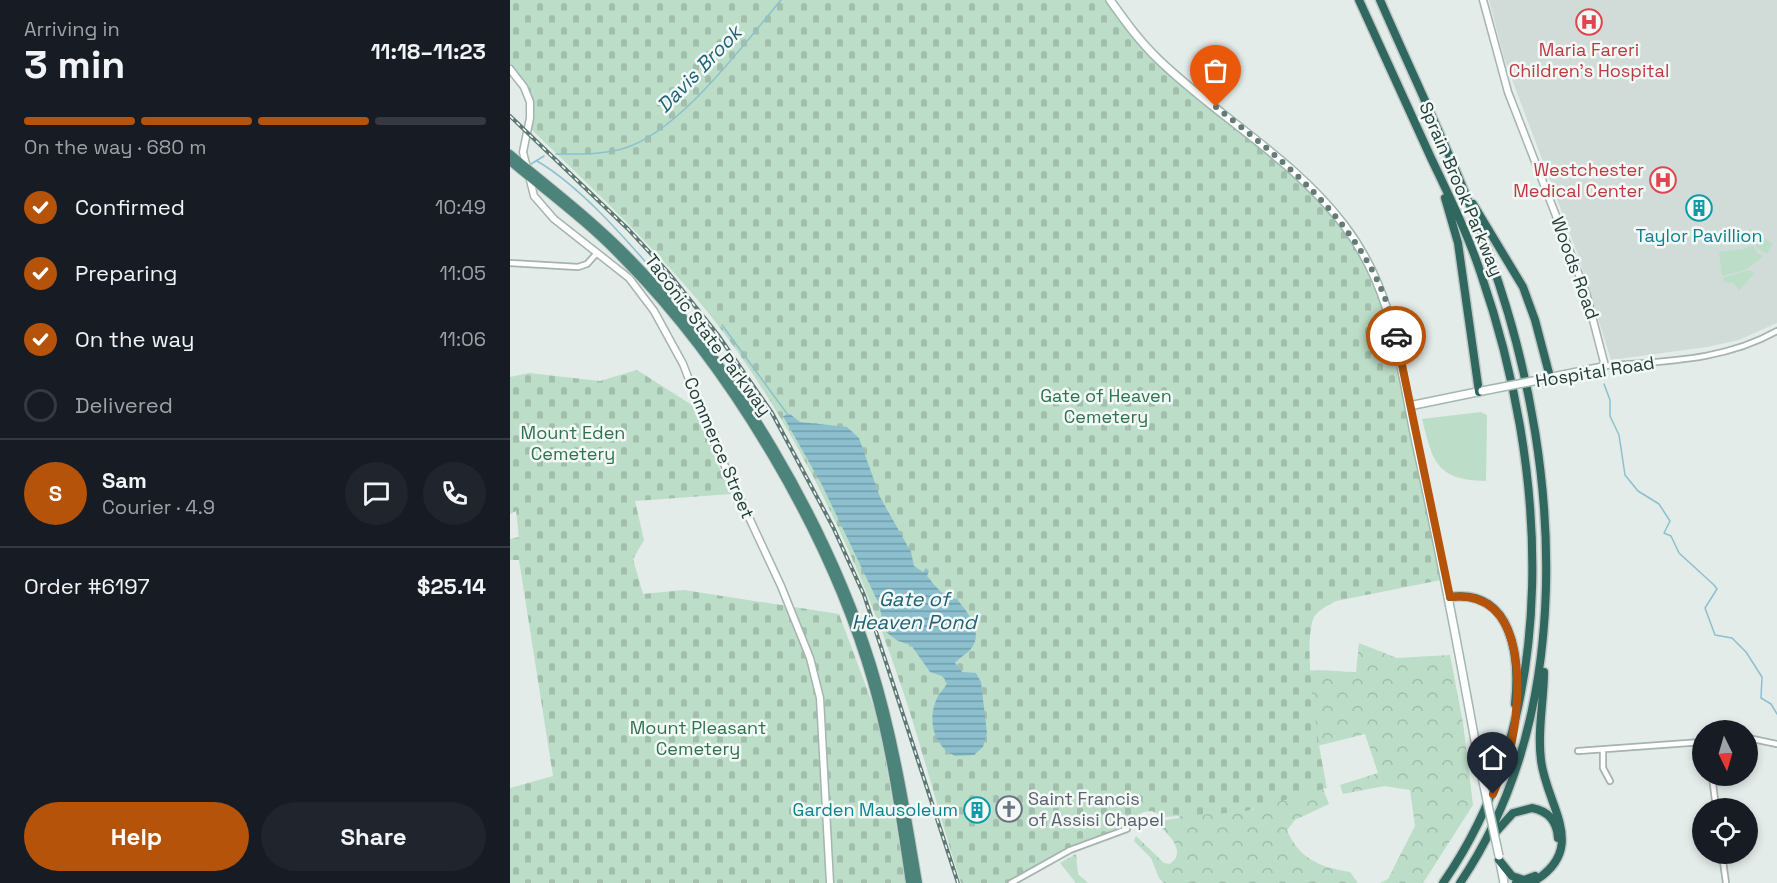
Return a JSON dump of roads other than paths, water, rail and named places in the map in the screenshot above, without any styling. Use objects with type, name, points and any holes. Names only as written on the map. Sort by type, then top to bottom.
[{"type":"highway","name":"Sprain Brook Parkway","points":[[1359,0],[1463,224],[1487,291],[1508,368],[1523,447],[1530,536],[1530,608],[1524,679],[1512,740],[1481,819],[1443,883]]},
{"type":"highway","name":"Sprain Brook Parkway","points":[[1380,0],[1458,179],[1500,286],[1531,407],[1544,531],[1543,643],[1537,690],[1526,741],[1509,792],[1484,845],[1460,883]]},
{"type":"highway","name":"Taconic State Parkway","points":[[510,154],[605,241],[655,293],[727,387],[785,480],[834,579],[869,672],[893,769],[910,883]]},
{"type":"highway","name":"Taconic State Parkway","points":[[510,161],[603,232],[655,285],[733,386],[782,463],[839,578],[872,664],[897,761],[918,883]]},
{"type":"highway","points":[[1437,169],[1456,234],[1481,391]]},
{"type":"highway","points":[[1458,179],[1523,287],[1535,320],[1550,377]]},
{"type":"highway","points":[[1450,597],[1469,596],[1483,600],[1498,613],[1508,632],[1517,673],[1512,740]]},
{"type":"highway","points":[[1516,883],[1530,881],[1552,864],[1563,838],[1561,820],[1546,784],[1541,761],[1543,643]]},
{"type":"highway","points":[[1484,845],[1517,811],[1532,808],[1547,814],[1556,826],[1557,845],[1546,866],[1530,881]]},
{"type":"highway","points":[[1499,858],[1513,877],[1530,881]]},
{"type":"main road","points":[[1110,0],[1158,59],[1266,148],[1344,225],[1364,254],[1385,299],[1395,330],[1450,597],[1479,763],[1504,883]]},
{"type":"main road","name":"Hospital Road","points":[[1409,406],[1550,377]]},
{"type":"street","name":"Woods Road","points":[[1483,0],[1508,92],[1586,293],[1605,366]]},
{"type":"street","name":"Commerce Street","points":[[510,69],[524,87],[530,106],[523,152],[534,196],[542,208],[633,282],[654,311],[676,350],[810,658],[820,698],[830,883]]},
{"type":"street","points":[[510,263],[578,267],[587,264],[597,253]]},
{"type":"street","name":"Hospital Road","points":[[1550,377],[1605,366],[1711,356],[1742,348],[1777,331]]},
{"type":"street","points":[[1758,740],[1777,744]]},
{"type":"street","points":[[1578,751],[1692,743]]},
{"type":"street","points":[[1603,751],[1603,768],[1610,781]]},
{"type":"street","points":[[1011,883],[1070,850],[1127,829]]},
{"type":"street","points":[[1723,864],[1726,883]]},
{"type":"water","name":"Gate of Heaven Pond","points":[[790,414],[800,422],[847,427],[859,438],[880,497],[911,552],[914,566],[923,572],[926,568],[929,571],[927,576],[937,588],[944,594],[957,599],[970,617],[975,630],[974,644],[955,663],[962,672],[976,673],[981,682],[987,733],[983,747],[974,755],[955,756],[937,739],[932,715],[937,698],[947,682],[942,676],[930,672],[911,645],[898,641],[886,632],[878,602],[822,485],[783,416]]},
{"type":"waterway","name":"Davis Brook","points":[[556,154],[608,152],[646,139],[667,124],[710,84],[781,0]]},
{"type":"waterway","name":"Davis Brook","points":[[531,164],[544,156]]},
{"type":"waterway","points":[[537,161],[591,203],[671,291],[675,290]]},
{"type":"waterway","points":[[722,325],[788,415]]},
{"type":"waterway","points":[[1604,384],[1610,400],[1610,416],[1619,435],[1625,475],[1638,491],[1659,504],[1670,521],[1664,533],[1671,536],[1679,553],[1717,589],[1705,608],[1715,635],[1732,638],[1746,652],[1762,677],[1761,698],[1771,704],[1777,714]]},
{"type":"railway","points":[[510,116],[628,229],[667,271],[718,335],[772,413],[833,527],[864,595],[958,883]]},
{"type":"place","name":"Maria Fareri Children's Hospital","points":[[1589,22]]},
{"type":"place","name":"Westchester Medical Center","points":[[1663,180]]},
{"type":"place","name":"Taylor Pavillion","points":[[1699,208]]},
{"type":"place","name":"Saint Francis of Assisi Chapel","points":[[1009,809]]},
{"type":"place","name":"Garden Mausoleum","points":[[977,810]]},
{"type":"park label","name":"Gate of Heaven Cemetery","points":[[1106,406]]},
{"type":"park label","name":"Mount Eden Cemetery","points":[[573,443]]},
{"type":"park label","name":"Mount Pleasant Cemetery","points":[[698,738]]}]
